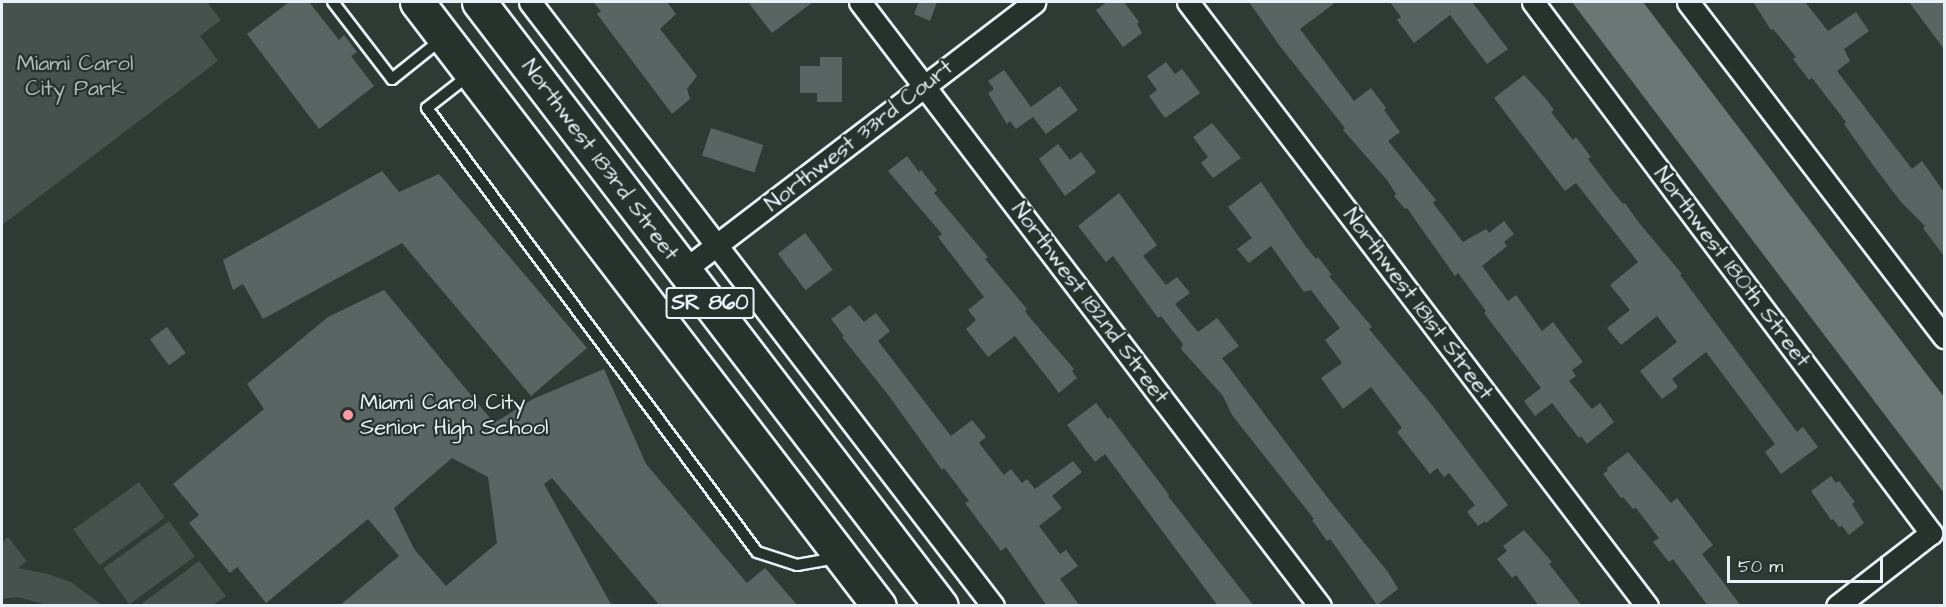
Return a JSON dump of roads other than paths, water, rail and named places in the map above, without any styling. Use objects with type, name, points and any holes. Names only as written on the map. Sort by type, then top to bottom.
[{"type":"main road","name":"SR 860","points":[[417,2],[879,606]]},
{"type":"main road","name":"Northwest 183rd Street","points":[[479,2],[941,606]]},
{"type":"main road","points":[[603,244],[661,269],[684,270]]},
{"type":"street","points":[[530,2],[993,606]]},
{"type":"street","name":"Northwest 182nd Street","points":[[860,2],[1320,606]]},
{"type":"street","name":"Northwest 33rd Court","points":[[684,270],[1034,2]]},
{"type":"street","name":"Northwest 181st Street","points":[[1188,2],[1647,606]]},
{"type":"street","name":"Northwest 180th Street","points":[[1533,2],[1931,533],[1837,606]]},
{"type":"street","points":[[1688,2],[1944,337]]},
{"type":"lane","points":[[333,2],[392,79],[445,37]]},
{"type":"lane","points":[[472,72],[427,108],[757,552],[797,565],[842,556]]},
{"type":"place","name":"Miami Carol City Senior High School","points":[[348,415]]},
{"type":"park label","name":"Miami Carol City Park","points":[[75,76]]}]
